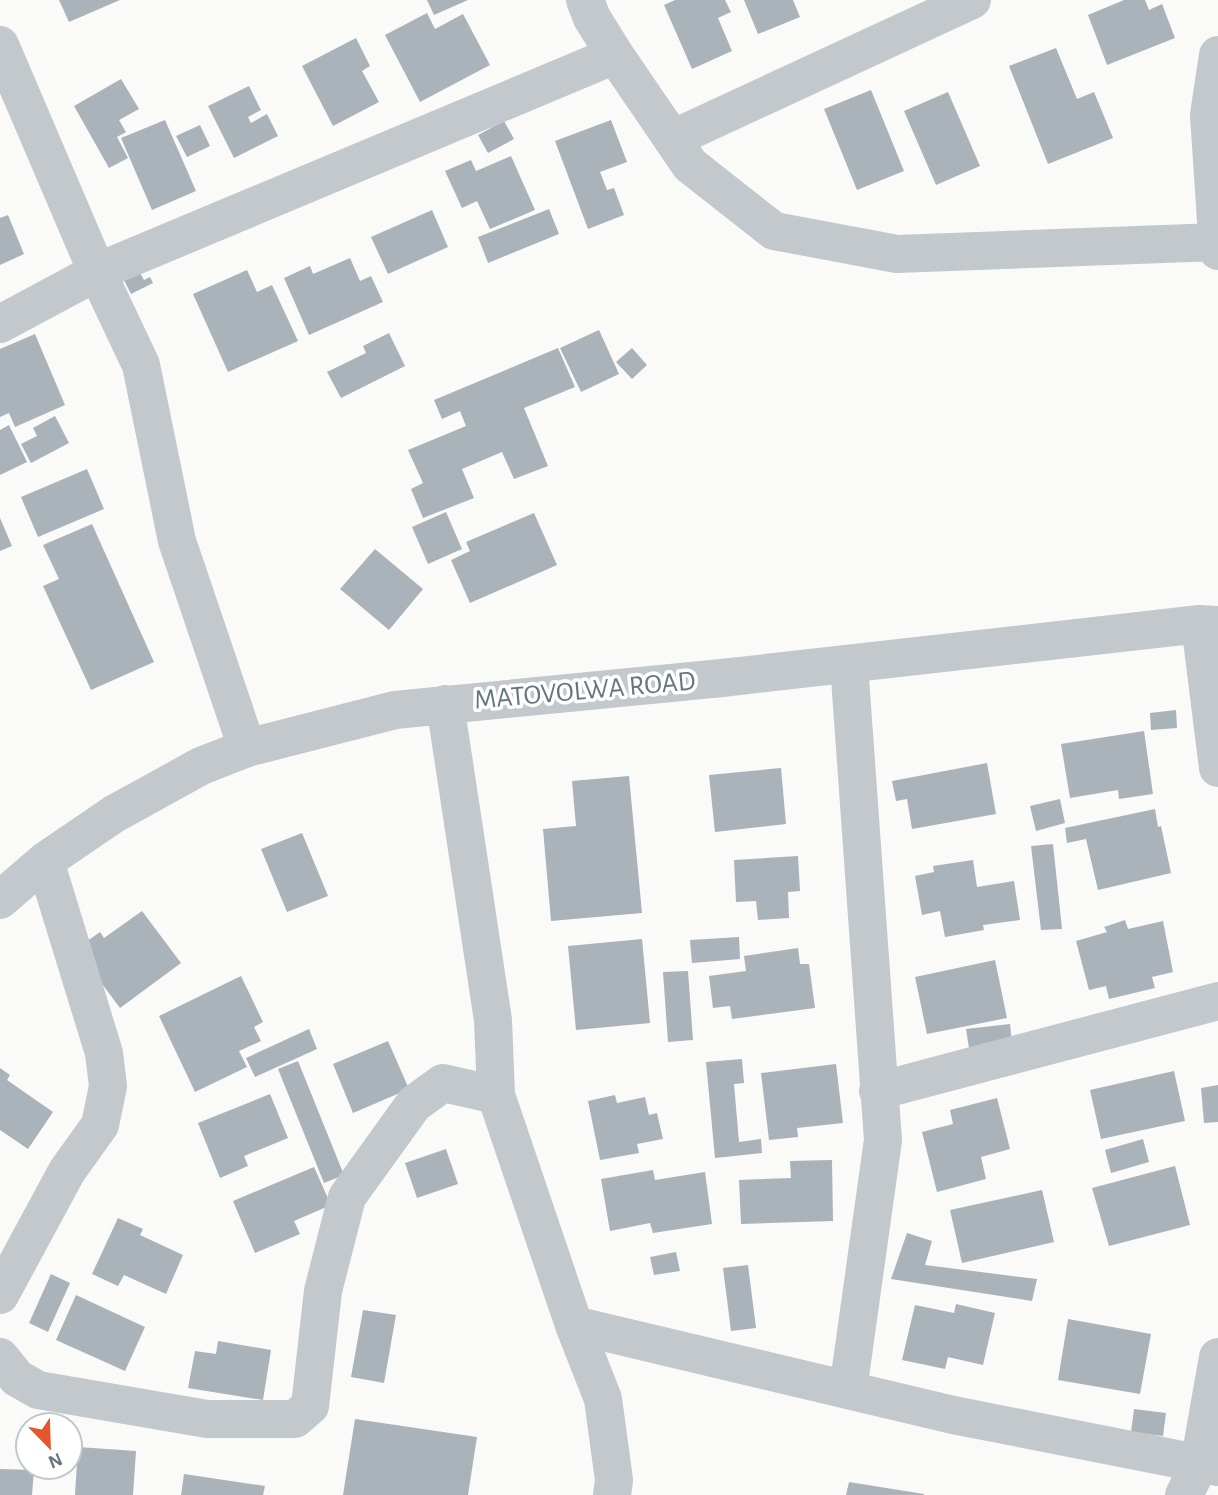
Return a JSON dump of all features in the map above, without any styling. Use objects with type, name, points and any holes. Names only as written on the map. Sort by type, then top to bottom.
[{"type":"street","points":[[585,0],[592,18],[615,55],[690,165],[774,230],[897,254],[1217,242]]},
{"type":"street","points":[[672,139],[972,0]]},
{"type":"street","points":[[0,45],[97,272],[141,365],[177,541],[247,748]]},
{"type":"street","points":[[0,324],[97,272],[615,55]]},
{"type":"street","points":[[1218,55],[1209,115],[1218,251]]},
{"type":"street","points":[[1209,625],[1218,768]]},
{"type":"street","name":"MATOVOLWA ROAD","points":[[0,900],[45,860],[114,814],[201,766],[247,748],[395,710],[1209,625]]},
{"type":"street","points":[[848,1390],[883,1140],[849,664]]},
{"type":"street","points":[[445,704],[494,1020],[496,1095],[574,1325],[603,1399],[614,1480],[612,1495]]},
{"type":"street","points":[[0,1295],[67,1171],[100,1125],[108,1086],[104,1053],[45,860]]},
{"type":"street","points":[[878,1091],[1218,1001]]},
{"type":"street","points":[[0,1357],[17,1378],[38,1390],[207,1419],[295,1419],[310,1406],[323,1291],[347,1197],[414,1104],[443,1083],[496,1095]]},
{"type":"street","points":[[574,1325],[1200,1476],[1218,1357]]},
{"type":"building","points":[[59,0],[120,0],[69,22]]},
{"type":"building","points":[[427,0],[468,0],[434,15]]},
{"type":"building","points":[[675,0],[725,0],[731,12],[718,18],[732,51],[692,69],[664,5]]},
{"type":"building","points":[[744,0],[793,0],[800,17],[758,34]]},
{"type":"building","points":[[1124,0],[1145,0],[1149,10],[1162,4],[1175,38],[1107,65],[1088,15]]},
{"type":"building","points":[[427,13],[435,29],[463,14],[490,65],[420,102],[385,35]]},
{"type":"building","points":[[356,38],[370,66],[362,71],[379,102],[333,126],[302,66]]},
{"type":"building","points":[[1056,48],[1077,99],[1094,92],[1113,138],[1048,164],[1009,66]]},
{"type":"building","points":[[121,79],[139,109],[119,120],[126,132],[117,137],[128,158],[109,168],[74,106]]},
{"type":"building","points":[[249,86],[261,110],[248,117],[251,123],[267,114],[278,136],[234,158],[208,106]]},
{"type":"building","points":[[871,90],[904,171],[857,190],[824,109]]},
{"type":"building","points":[[948,92],[980,166],[936,185],[904,111]]},
{"type":"building","points":[[165,120],[196,191],[152,210],[121,138]]},
{"type":"building","points":[[611,120],[627,162],[600,172],[607,190],[614,188],[624,215],[588,229],[555,141]]},
{"type":"building","points":[[504,121],[514,139],[488,153],[478,135]]},
{"type":"building","points":[[200,125],[210,146],[187,157],[176,136]]},
{"type":"building","points":[[511,156],[535,210],[490,229],[477,201],[462,208],[445,171],[471,160],[476,171]]},
{"type":"building","points":[[549,209],[559,234],[488,263],[478,237]]},
{"type":"building","points":[[432,210],[448,247],[388,274],[371,237]]},
{"type":"building","points":[[8,215],[24,254],[0,265],[0,218]]},
{"type":"building","points":[[350,258],[360,281],[371,276],[383,302],[309,335],[284,278],[310,266],[313,274]]},
{"type":"building","points":[[138,269],[144,280],[150,277],[153,283],[131,294],[122,276]]},
{"type":"building","points":[[247,270],[257,292],[272,285],[298,341],[228,372],[193,294]]},
{"type":"building","points":[[599,330],[619,374],[581,392],[560,348]]},
{"type":"building","points":[[389,333],[405,366],[341,398],[327,372],[366,353],[363,346]]},
{"type":"building","points":[[35,334],[65,405],[15,427],[9,413],[0,417],[0,349]]},
{"type":"building","points":[[558,348],[575,387],[524,408],[548,466],[514,479],[502,452],[462,469],[474,498],[423,518],[411,489],[423,483],[408,450],[466,426],[460,411],[442,419],[434,400]]},
{"type":"building","points":[[632,348],[647,365],[632,379],[616,362]]},
{"type":"building","points":[[55,416],[69,443],[31,463],[21,444],[37,436],[33,428]]},
{"type":"building","points":[[9,425],[27,462],[0,475],[0,430]]},
{"type":"building","points":[[87,469],[104,509],[38,537],[21,497]]},
{"type":"building","points":[[446,512],[462,549],[428,564],[412,527]]},
{"type":"building","points":[[534,513],[557,565],[470,603],[451,560],[470,551],[466,542]]},
{"type":"building","points":[[0,518],[12,546],[0,551]]},
{"type":"building","points":[[92,524],[154,662],[91,690],[43,586],[59,579],[43,545]]},
{"type":"building","points":[[375,549],[423,589],[389,630],[340,589]]},
{"type":"building","points":[[1176,710],[1177,728],[1151,730],[1150,713]]},
{"type":"building","points":[[1144,731],[1153,794],[1119,799],[1118,790],[1070,798],[1061,744]]},
{"type":"building","points":[[987,763],[996,814],[912,829],[907,799],[896,801],[892,781]]},
{"type":"building","points":[[781,768],[786,824],[715,832],[709,775]]},
{"type":"building","points":[[629,776],[642,913],[551,921],[543,829],[576,826],[572,781]]},
{"type":"building","points":[[1060,799],[1065,823],[1036,831],[1030,806]]},
{"type":"building","points":[[1155,809],[1171,873],[1098,890],[1086,839],[1067,843],[1065,828]]},
{"type":"building","points":[[302,833],[328,896],[287,912],[261,849]]},
{"type":"building","points":[[1053,844],[1062,929],[1041,930],[1031,846]]},
{"type":"building","points":[[798,856],[800,891],[788,892],[789,918],[758,920],[756,901],[736,902],[734,860]]},
{"type":"building","points":[[973,860],[977,887],[1014,881],[1020,920],[983,925],[984,930],[945,937],[940,911],[922,915],[915,876],[934,872],[933,866]]},
{"type":"building","points":[[142,911],[181,963],[120,1008],[76,949],[100,932],[104,938]]},
{"type":"building","points":[[1125,920],[1128,929],[1163,921],[1173,972],[1152,977],[1155,988],[1109,999],[1106,986],[1089,990],[1076,941],[1107,932],[1104,927]]},
{"type":"building","points":[[739,937],[740,959],[692,963],[690,940]]},
{"type":"building","points":[[642,939],[650,1023],[576,1030],[568,946]]},
{"type":"building","points":[[798,948],[800,964],[809,964],[815,1008],[732,1019],[730,1006],[713,1008],[709,976],[746,971],[744,956]]},
{"type":"building","points":[[995,960],[1007,1018],[927,1034],[915,977]]},
{"type":"building","points":[[688,971],[693,1040],[668,1042],[663,972]]},
{"type":"building","points":[[241,976],[263,1022],[254,1027],[261,1041],[239,1051],[247,1067],[195,1092],[159,1016]]},
{"type":"building","points":[[1010,1024],[1012,1042],[969,1048],[966,1029]]},
{"type":"building","points":[[309,1029],[317,1049],[255,1077],[246,1058]]},
{"type":"building","points":[[388,1041],[409,1089],[353,1113],[333,1064]]},
{"type":"building","points":[[742,1059],[744,1083],[734,1084],[739,1142],[761,1139],[762,1153],[715,1158],[706,1062]]},
{"type":"building","points":[[298,1061],[344,1175],[324,1183],[278,1069]]},
{"type":"building","points":[[836,1064],[843,1123],[797,1128],[798,1137],[769,1140],[761,1073]]},
{"type":"building","points":[[0,1068],[10,1075],[7,1080],[53,1112],[28,1149],[0,1130]]},
{"type":"building","points":[[1174,1071],[1185,1121],[1101,1139],[1090,1090]]},
{"type":"building","points":[[1218,1085],[1218,1122],[1204,1123],[1201,1088]]},
{"type":"building","points":[[270,1094],[288,1138],[244,1156],[248,1166],[220,1178],[198,1123]]},
{"type":"building","points":[[615,1095],[617,1103],[645,1097],[649,1115],[657,1113],[663,1139],[637,1144],[639,1153],[600,1160],[588,1101]]},
{"type":"building","points":[[997,1098],[1010,1149],[981,1157],[986,1179],[937,1192],[922,1132],[953,1124],[950,1110]]},
{"type":"building","points":[[1143,1139],[1149,1162],[1111,1173],[1105,1150]]},
{"type":"building","points":[[446,1149],[458,1184],[417,1198],[405,1163]]},
{"type":"building","points":[[832,1160],[833,1221],[741,1224],[739,1180],[791,1178],[790,1161]]},
{"type":"building","points":[[1175,1166],[1190,1225],[1109,1246],[1092,1188]]},
{"type":"building","points":[[314,1167],[331,1205],[294,1221],[300,1234],[255,1253],[233,1201]]},
{"type":"building","points":[[653,1170],[655,1180],[705,1172],[712,1224],[653,1233],[650,1223],[610,1231],[601,1179]]},
{"type":"building","points":[[1042,1190],[1054,1242],[962,1263],[950,1210]]},
{"type":"building","points":[[118,1218],[143,1229],[140,1235],[183,1255],[166,1294],[124,1275],[118,1286],[92,1274]]},
{"type":"building","points":[[907,1233],[932,1241],[925,1265],[1037,1279],[1032,1301],[891,1279]]},
{"type":"building","points":[[676,1252],[680,1271],[654,1275],[650,1257]]},
{"type":"building","points":[[748,1265],[756,1328],[731,1331],[723,1268]]},
{"type":"building","points":[[51,1274],[70,1283],[48,1332],[29,1323]]},
{"type":"building","points":[[76,1295],[145,1327],[125,1371],[56,1340]]},
{"type":"building","points":[[956,1304],[995,1313],[983,1365],[948,1357],[945,1369],[902,1360],[915,1305],[954,1313]]},
{"type":"building","points":[[363,1310],[396,1315],[384,1383],[351,1377]]},
{"type":"building","points":[[1068,1319],[1151,1334],[1140,1394],[1058,1380]]},
{"type":"building","points":[[218,1341],[271,1350],[263,1400],[188,1388],[195,1351],[216,1354]]},
{"type":"building","points":[[1134,1409],[1166,1413],[1163,1436],[1131,1432]]},
{"type":"building","points":[[355,1419],[477,1437],[468,1495],[343,1495]]},
{"type":"building","points":[[84,1447],[136,1451],[133,1495],[75,1495],[76,1481],[84,1481]]},
{"type":"building","points":[[0,1469],[14,1469],[14,1481],[33,1481],[32,1495],[0,1495]]},
{"type":"building","points":[[184,1474],[265,1486],[263,1495],[181,1495]]},
{"type":"building","points":[[849,1482],[924,1494],[924,1495],[846,1495]]}]
